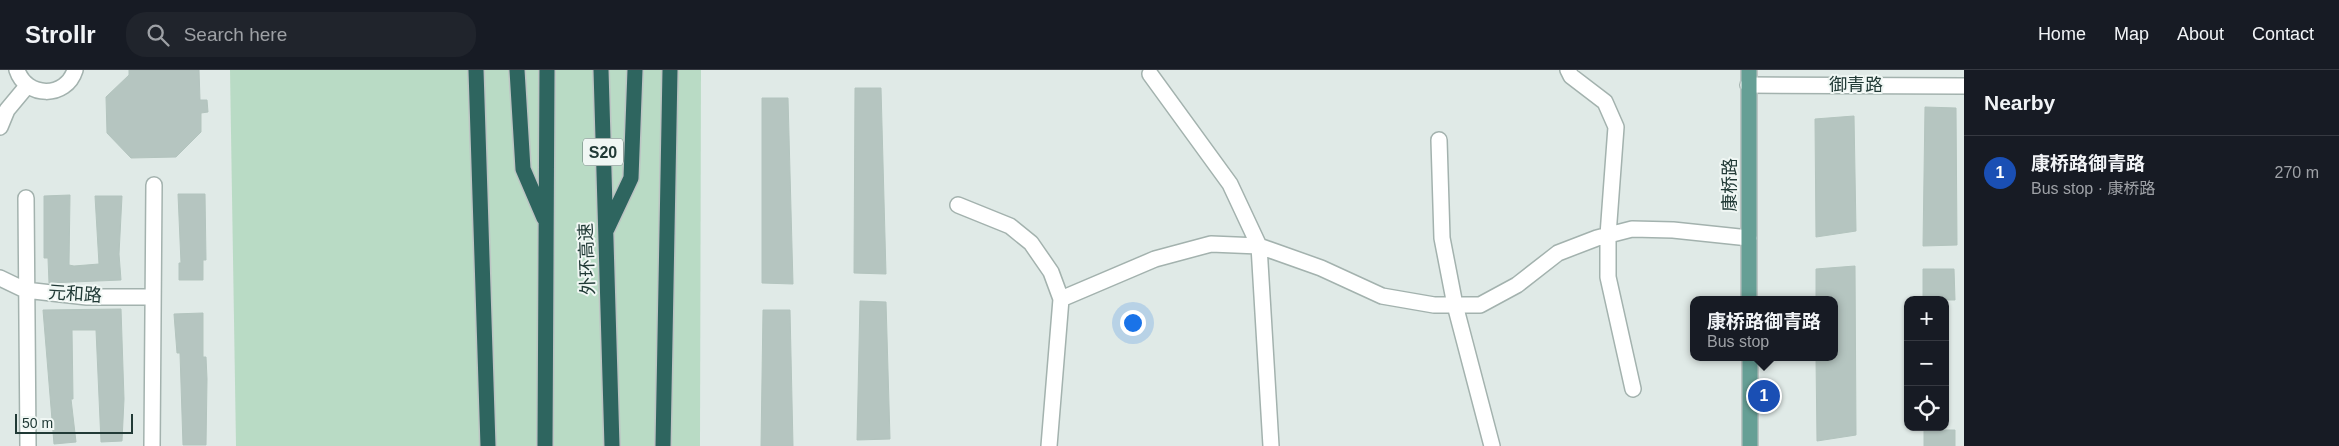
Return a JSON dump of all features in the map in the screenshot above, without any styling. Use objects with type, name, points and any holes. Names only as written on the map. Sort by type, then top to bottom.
[{"type":"highway","points":[[476,70],[488,446]]},
{"type":"highway","points":[[518,70],[522,169],[547,224]]},
{"type":"highway","points":[[545,446],[547,70]]},
{"type":"highway","name":"外环高速","points":[[601,70],[612,446]]},
{"type":"highway","points":[[605,233],[631,178],[635,70]]},
{"type":"highway","points":[[664,446],[670,70]]},
{"type":"main road","name":"康桥路","points":[[1749,78],[1749,296]]},
{"type":"main road","points":[[1750,361],[1750,446]]},
{"type":"street","points":[[17,70],[28,86],[39,91],[54,91],[68,83],[75,70]]},
{"type":"street","points":[[1568,70],[1571,76],[1605,102],[1616,128],[1608,235],[1608,277],[1633,389]]},
{"type":"street","points":[[1150,74],[1230,184],[1259,246],[1271,446]]},
{"type":"street","name":"御青路","points":[[1749,78],[1964,86]]},
{"type":"street","points":[[0,127],[7,110],[28,86]]},
{"type":"street","points":[[1439,140],[1442,238],[1455,305],[1492,446]]},
{"type":"street","points":[[152,446],[154,185]]},
{"type":"street","points":[[26,198],[25,290],[28,446]]},
{"type":"street","points":[[958,205],[1010,226],[1031,243],[1051,272],[1061,298],[1049,446]]},
{"type":"street","points":[[1061,298],[1156,259],[1211,244],[1259,246],[1321,268],[1382,296],[1434,305],[1480,305],[1517,286],[1558,253],[1608,235],[1632,229],[1673,230],[1749,238]]},
{"type":"street","name":"元和路","points":[[0,278],[25,290],[87,297],[152,297]]},
{"type":"green space","points":[[230,70],[701,70],[700,446],[236,446]]},
{"type":"building","points":[[129,70],[199,70],[200,100],[207,100],[208,112],[201,113],[201,132],[176,157],[131,158],[107,133],[106,97],[129,75]]},
{"type":"building","points":[[855,88],[881,88],[886,274],[854,273]]},
{"type":"building","points":[[762,98],[788,98],[793,284],[762,283]]},
{"type":"building","points":[[1925,107],[1956,108],[1957,245],[1923,246]]},
{"type":"building","points":[[1854,116],[1856,231],[1816,237],[1815,119]]},
{"type":"building","points":[[178,194],[205,194],[206,260],[203,260],[203,280],[179,280],[179,263],[181,263]]},
{"type":"building","points":[[70,195],[69,265],[74,266],[99,264],[95,196],[122,196],[119,254],[121,280],[49,283],[48,258],[44,258],[44,196]]},
{"type":"building","points":[[1855,266],[1856,435],[1817,441],[1816,361],[1838,361],[1838,296],[1816,296],[1816,269]]},
{"type":"building","points":[[1923,269],[1954,269],[1955,300],[1949,300],[1949,296],[1923,296]]},
{"type":"building","points":[[860,301],[886,302],[890,439],[857,440]]},
{"type":"building","points":[[121,309],[124,399],[122,441],[101,442],[96,330],[72,330],[73,399],[71,399],[76,442],[54,444],[43,310]]},
{"type":"building","points":[[763,310],[790,310],[793,446],[761,446]]},
{"type":"building","points":[[203,313],[203,357],[206,357],[207,379],[206,445],[183,445],[180,353],[177,353],[174,314]]},
{"type":"building","points":[[1955,430],[1955,446],[1924,446],[1924,431]]},
{"type":"place","name":"康桥路御青路","points":[[1764,396]]}]
